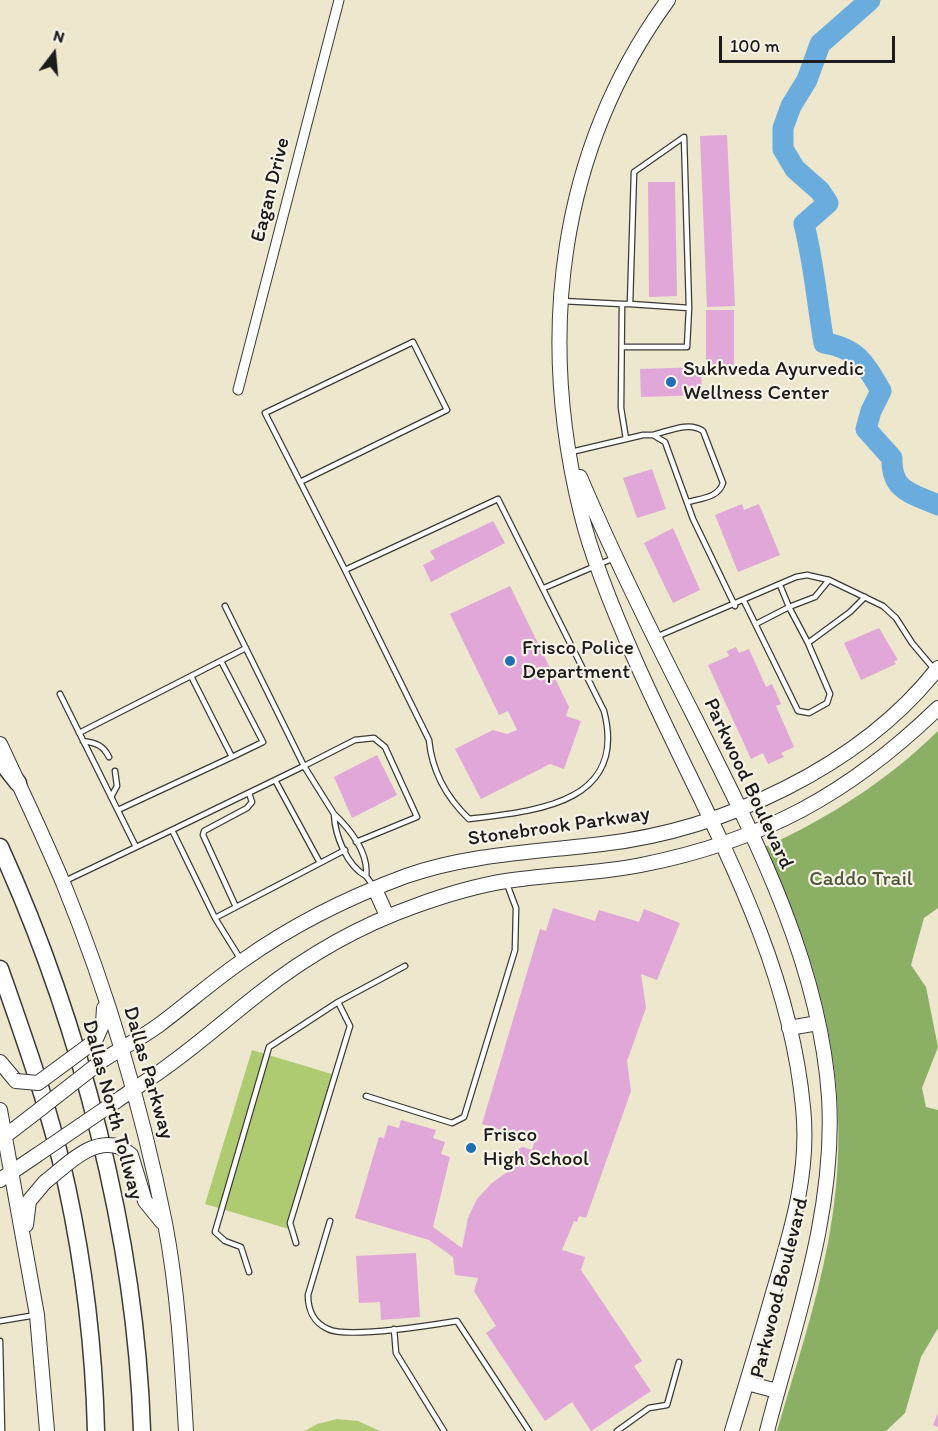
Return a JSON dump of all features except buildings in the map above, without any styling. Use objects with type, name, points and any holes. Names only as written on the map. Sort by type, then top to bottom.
[{"type":"highway","points":[[0,760],[18,783]]},
{"type":"highway","name":"Dallas North Tollway","points":[[0,847],[44,957],[109,1167],[123,1250],[142,1431]]},
{"type":"highway","points":[[0,969],[27,1046],[67,1185],[80,1262],[96,1431]]},
{"type":"main road","name":"Parkwood Boulevard","points":[[668,0],[630,56],[606,105],[580,186],[564,250],[558,301],[560,392],[581,515],[635,660],[745,893],[764,942],[783,996],[804,1111],[805,1137],[800,1195],[732,1431]]},
{"type":"main road","name":"Parkwood Boulevard","points":[[570,453],[615,558],[751,835],[795,938],[818,1023],[829,1097],[820,1231],[767,1431]]},
{"type":"main road","name":"Stonebrook Parkway","points":[[3,1138],[103,1060],[160,1024],[242,961],[307,921],[408,876],[502,853],[634,840],[765,799],[833,762],[864,740],[907,702],[937,670]]},
{"type":"main road","points":[[6,1177],[169,1066],[292,969],[338,939],[387,916],[450,894],[506,881],[639,866],[722,845],[751,835],[809,807],[856,778],[902,743],[938,708]]},
{"type":"main road","name":"Dallas Parkway","points":[[0,744],[63,882],[105,999],[147,1141],[165,1226],[181,1345],[186,1431]]},
{"type":"main road","points":[[375,889],[387,916]]},
{"type":"main road","points":[[0,1062],[16,1081],[38,1083],[95,1041],[103,1023],[105,999]]},
{"type":"main road","points":[[789,1028],[818,1023]]},
{"type":"main road","points":[[0,1110],[6,1177],[26,1247],[37,1315],[47,1431]]},
{"type":"main road","points":[[26,1247],[29,1200],[45,1182],[97,1145],[120,1147],[130,1155],[145,1202],[165,1226]]},
{"type":"main road","points":[[747,1383],[777,1391]]},
{"type":"street","name":"Eagan Drive","points":[[238,390],[339,0]]},
{"type":"lane","points":[[622,347],[687,347],[684,137],[634,172],[630,304]]},
{"type":"lane","points":[[558,301],[688,308]]},
{"type":"lane","points":[[622,304],[621,408],[626,439]]},
{"type":"lane","points":[[300,482],[447,410],[413,342],[265,413],[429,740],[430,756],[450,801],[469,819],[563,802],[589,784],[604,758],[608,740],[604,711],[498,499],[345,570]]},
{"type":"lane","points":[[570,453],[626,439],[697,426],[704,431],[723,483],[716,495],[688,502]]},
{"type":"lane","points":[[653,435],[661,438],[669,448],[693,519],[735,606]]},
{"type":"lane","points":[[544,588],[615,558]]},
{"type":"lane","points":[[654,638],[807,575],[829,580],[890,611],[912,643],[937,670]]},
{"type":"lane","points":[[756,624],[815,597],[829,580]]},
{"type":"lane","points":[[744,601],[798,711],[809,713],[827,703],[830,694],[780,585]]},
{"type":"lane","points":[[808,643],[850,612],[865,597]]},
{"type":"lane","points":[[225,606],[304,766],[334,814],[345,824],[368,862],[366,876]]},
{"type":"lane","points":[[79,733],[246,648]]},
{"type":"lane","points":[[118,810],[263,742],[221,661]]},
{"type":"lane","points":[[191,676],[232,757]]},
{"type":"lane","points":[[60,694],[136,847]]},
{"type":"lane","points":[[63,882],[355,741],[374,738],[385,747],[417,817],[356,842]]},
{"type":"lane","points":[[83,741],[96,743],[105,749],[109,757]]},
{"type":"lane","points":[[111,797],[117,786],[115,771]]},
{"type":"lane","points":[[275,780],[320,863]]},
{"type":"lane","points":[[236,907],[203,835],[204,831],[247,808],[252,802],[249,793]]},
{"type":"lane","points":[[334,814],[334,829],[355,870],[366,876],[375,889]]},
{"type":"lane","points":[[172,830],[215,918],[242,961]]},
{"type":"lane","points":[[215,918],[345,850]]},
{"type":"lane","points":[[366,1096],[452,1123],[464,1117],[515,950],[516,908],[506,881]]},
{"type":"lane","points":[[249,1272],[241,1247],[225,1241],[215,1232],[269,1047],[338,1002],[405,966]]},
{"type":"lane","points":[[296,1243],[290,1223],[350,1026],[338,1002]]},
{"type":"lane","points":[[330,1221],[308,1295],[313,1317],[335,1332],[394,1329],[457,1321],[529,1431]]},
{"type":"lane","points":[[0,1321],[37,1315]]},
{"type":"lane","points":[[394,1329],[396,1353],[444,1431]]},
{"type":"lane","points":[[0,1341],[3,1431]]},
{"type":"lane","points":[[617,1431],[649,1408],[667,1405],[679,1362]]},
{"type":"green space","name":"Caddo Trail","points":[[938,731],[938,908],[924,918],[911,965],[926,987],[938,1047],[922,1088],[926,1107],[938,1110],[938,1328],[921,1357],[905,1413],[886,1431],[777,1431],[823,1267],[836,1190],[839,1139],[830,1039],[819,991],[805,943],[765,847],[812,824],[878,782]]},
{"type":"green space","points":[[252,1050],[335,1075],[289,1229],[205,1204]]},
{"type":"green space","points":[[337,1419],[358,1421],[380,1431],[305,1431],[317,1424]]},
{"type":"waterway","points":[[870,0],[820,44],[807,80],[791,106],[783,128],[783,149],[795,169],[820,191],[828,203],[804,224],[824,343],[835,345],[852,353],[870,372],[881,391],[871,411],[866,429],[892,458],[895,478],[899,484],[911,494],[938,505]]},
{"type":"place","name":"Sukhveda Ayurvedic Wellness Center","points":[[671,382]]},
{"type":"place","name":"Frisco Police Department","points":[[510,661]]},
{"type":"place","name":"Frisco High School","points":[[471,1148]]}]
